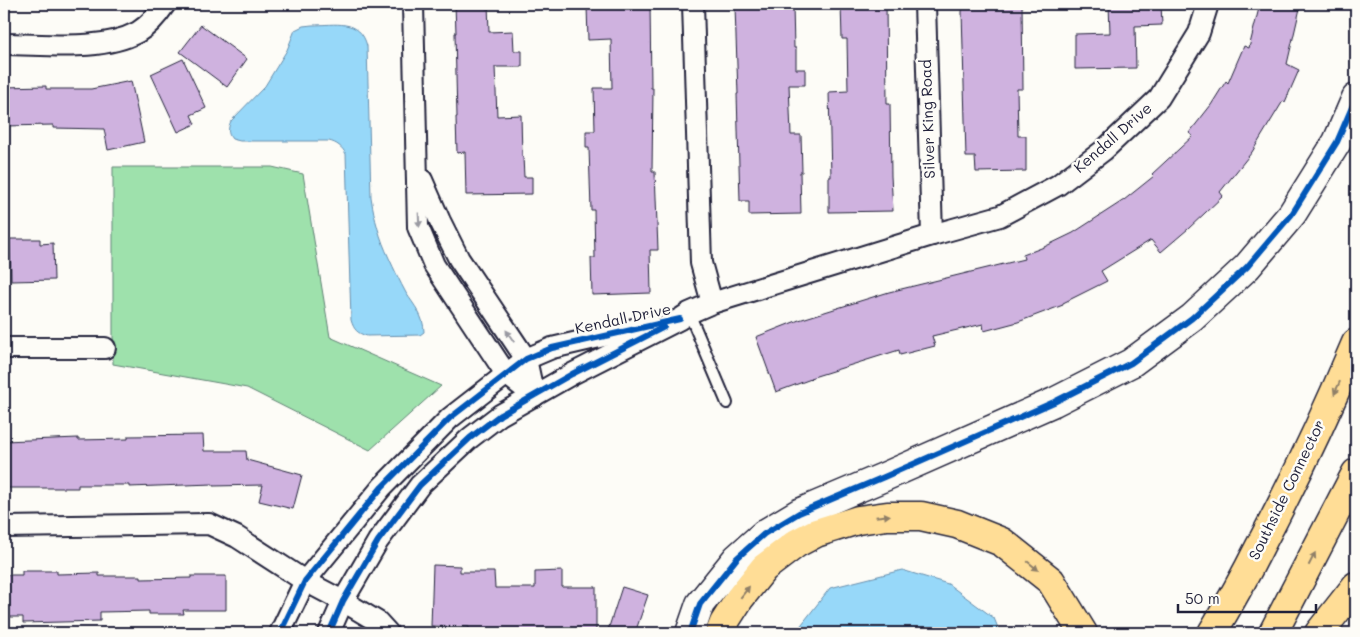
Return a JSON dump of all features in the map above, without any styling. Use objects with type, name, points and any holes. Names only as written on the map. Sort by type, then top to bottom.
[{"type":"highway","name":"Southside Connector","points":[[1212,633],[1287,494],[1339,386],[1356,343]]},
{"type":"highway","points":[[1273,633],[1356,473]]},
{"type":"highway","points":[[720,633],[740,598],[764,568],[797,543],[816,533],[858,520],[888,516],[921,516],[957,524],[1002,542],[1051,581],[1083,633]]},
{"type":"highway","points":[[1319,633],[1356,586]]},
{"type":"street","points":[[4,44],[92,45],[121,39],[140,31],[165,4]]},
{"type":"street","points":[[413,4],[418,227],[434,266],[506,374],[534,396]]},
{"type":"street","points":[[694,4],[701,263],[712,303]]},
{"type":"street","name":"Silver King Road","points":[[925,4],[932,235]]},
{"type":"street","name":"Kendall Drive","points":[[329,633],[343,601],[378,541],[420,485],[470,438],[500,414],[572,374],[712,303],[1000,216],[1058,185],[1104,150],[1159,98],[1199,33],[1208,4]]},
{"type":"street","points":[[690,633],[700,604],[737,558],[764,534],[799,513],[1054,402],[1131,363],[1192,318],[1247,267],[1292,214],[1337,142],[1356,98]]},
{"type":"street","points":[[418,172],[459,259],[526,359],[534,396]]},
{"type":"street","name":"Kendall Drive","points":[[280,633],[305,581],[389,480],[450,418],[506,374],[526,359],[552,348],[684,316]]},
{"type":"street","points":[[4,348],[105,348]]},
{"type":"street","points":[[4,527],[208,524],[238,537],[305,581],[378,622],[388,633]]},
{"type":"lane","points":[[684,316],[727,403]]},
{"type":"green space","points":[[113,167],[272,167],[303,174],[330,337],[441,386],[370,450],[247,388],[113,364]]},
{"type":"water","points":[[346,25],[359,31],[364,37],[367,46],[372,205],[386,251],[424,326],[424,332],[420,335],[367,336],[356,331],[352,323],[346,154],[341,147],[329,141],[240,141],[232,139],[229,135],[231,121],[265,86],[287,50],[295,30],[303,26]]},
{"type":"water","points":[[902,570],[948,584],[994,618],[1000,633],[795,633],[830,588]]},
{"type":"building","points":[[455,4],[488,4],[489,32],[513,31],[514,51],[522,51],[522,67],[495,67],[497,116],[521,115],[524,177],[532,177],[532,194],[466,195],[465,152],[457,153]]},
{"type":"building","points":[[650,4],[651,88],[653,88],[652,172],[655,172],[658,250],[650,250],[651,293],[592,295],[591,258],[595,258],[594,210],[591,210],[589,148],[586,148],[586,131],[595,131],[594,88],[612,88],[611,39],[588,40],[587,6]]},
{"type":"building","points":[[841,4],[886,4],[887,104],[890,104],[893,211],[829,212],[829,177],[831,177],[829,92],[848,91],[847,39],[842,39]]},
{"type":"building","points":[[963,4],[1022,4],[1023,89],[1017,89],[1018,136],[1026,136],[1026,171],[976,172],[975,157],[966,157]]},
{"type":"building","points":[[1109,4],[1161,4],[1162,25],[1135,26],[1136,68],[1075,69],[1075,34],[1110,33]]},
{"type":"building","points":[[1260,4],[1301,4],[1287,64],[1299,70],[1285,102],[1283,101],[1252,152],[1220,192],[1223,196],[1161,252],[1151,240],[1101,271],[1107,281],[1063,303],[1063,305],[1018,322],[984,331],[983,324],[932,336],[935,346],[900,355],[899,350],[810,378],[776,392],[756,337],[799,320],[889,292],[1024,259],[1023,255],[1073,233],[1124,200],[1154,176],[1152,174],[1193,136],[1189,133],[1211,105],[1226,81],[1228,83],[1244,46],[1249,48]]},
{"type":"building","points":[[793,6],[796,69],[805,69],[805,85],[789,85],[791,135],[801,135],[801,214],[749,215],[749,201],[740,201],[735,7]]},
{"type":"building","points":[[201,25],[247,59],[227,87],[180,52]]},
{"type":"building","points":[[183,59],[206,108],[191,115],[195,124],[178,132],[151,74]]},
{"type":"building","points":[[131,81],[144,142],[108,150],[104,129],[53,128],[53,125],[4,126],[4,87],[46,86],[46,89],[91,89]]},
{"type":"building","points":[[10,239],[40,239],[40,244],[53,243],[54,280],[11,281]]},
{"type":"building","points":[[203,435],[204,451],[246,451],[247,460],[302,475],[293,509],[259,501],[263,485],[213,486],[213,484],[129,487],[129,485],[78,485],[78,488],[4,488],[4,441],[78,438],[78,440],[128,439],[128,436]]},
{"type":"building","points":[[433,565],[460,566],[460,572],[494,572],[495,588],[535,588],[535,572],[562,571],[562,587],[596,587],[596,632],[469,633],[469,627],[431,626]]},
{"type":"building","points":[[22,571],[57,571],[57,574],[99,573],[99,576],[141,576],[141,579],[226,576],[226,610],[183,610],[184,614],[149,614],[149,611],[100,612],[100,621],[23,623],[23,617],[4,617],[4,575],[22,575]]},
{"type":"building","points":[[622,587],[648,595],[635,633],[607,633]]},
{"type":"cycle path","points":[[690,633],[700,604],[737,558],[764,534],[799,513],[1054,402],[1131,363],[1192,318],[1247,267],[1292,214],[1337,142],[1356,98]]},
{"type":"cycle path","points":[[280,633],[305,581],[382,487],[450,418],[526,359],[552,348],[680,319]]},
{"type":"cycle path","points":[[329,633],[343,601],[378,541],[420,485],[470,438],[500,415],[572,374],[664,327]]}]
